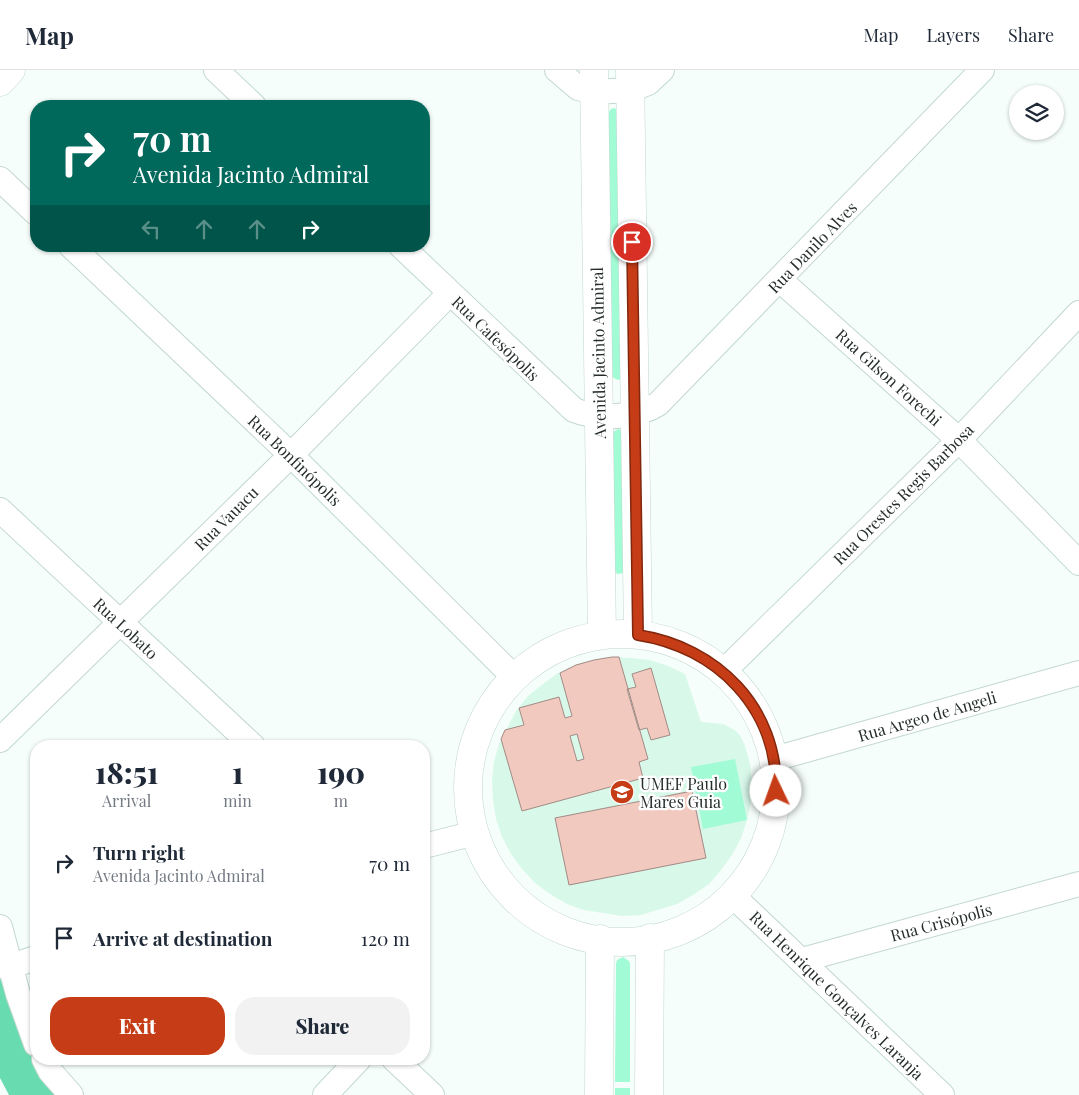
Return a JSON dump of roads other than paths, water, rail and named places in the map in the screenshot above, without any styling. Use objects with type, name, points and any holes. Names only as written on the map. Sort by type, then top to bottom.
[{"type":"street","points":[[0,82],[11,70]]},
{"type":"street","points":[[216,70],[248,100]]},
{"type":"street","points":[[558,70],[578,88],[594,81],[630,80],[648,83],[662,70]]},
{"type":"street","name":"Rua Danilo Alves","points":[[599,416],[634,414],[650,410],[658,404],[982,70]]},
{"type":"street","points":[[630,80],[638,635]]},
{"type":"street","name":"Avenida Jacinto Admiral","points":[[594,81],[602,635]]},
{"type":"street","points":[[0,179],[30,207]]},
{"type":"street","name":"Rua Bonfinópolis","points":[[77,252],[291,454],[515,678]]},
{"type":"street","name":"Rua Cafesópolis","points":[[407,252],[574,410],[584,414],[599,416]]},
{"type":"street","name":"Rua Gilson Forechi","points":[[780,280],[958,440],[1079,563]]},
{"type":"street","name":"Rua Vauacu","points":[[0,740],[291,454],[450,293]]},
{"type":"street","name":"Rua Orestes Regis Barbosa","points":[[723,672],[958,440],[1079,313]]},
{"type":"street","name":"Rua Lobato","points":[[0,510],[247,740]]},
{"type":"street","points":[[602,635],[638,635],[653,637],[683,647],[711,662],[741,690],[756,711],[767,734],[774,759],[776,801],[766,842],[746,879],[732,895],[714,911],[693,924],[671,934],[623,941],[574,934],[552,924],[518,901],[497,877],[484,856],[475,833],[469,806],[468,778],[473,750],[482,723],[496,699],[515,678],[534,662],[555,649],[578,640],[602,635]]},
{"type":"street","points":[[1070,676],[1079,660]]},
{"type":"street","name":"Rua Argeo de Angeli","points":[[774,759],[1070,676]]},
{"type":"street","points":[[430,844],[475,833]]},
{"type":"street","name":"Rua Crisópolis","points":[[802,960],[1079,884]]},
{"type":"street","name":"Rua Henrique Gonçalves Laranja","points":[[732,895],[942,1095]]},
{"type":"street","points":[[0,928],[6,966],[30,1027]]},
{"type":"street","points":[[649,1095],[650,938]]},
{"type":"street","points":[[599,1095],[600,939]]},
{"type":"street","points":[[6,966],[30,960]]},
{"type":"street","points":[[47,1065],[71,1095]]},
{"type":"street","points":[[325,1095],[353,1065]]},
{"type":"street","points":[[400,1065],[432,1095]]},
{"type":"place","name":"UMEF Paulo Mares Guia","points":[[622,792]]}]
